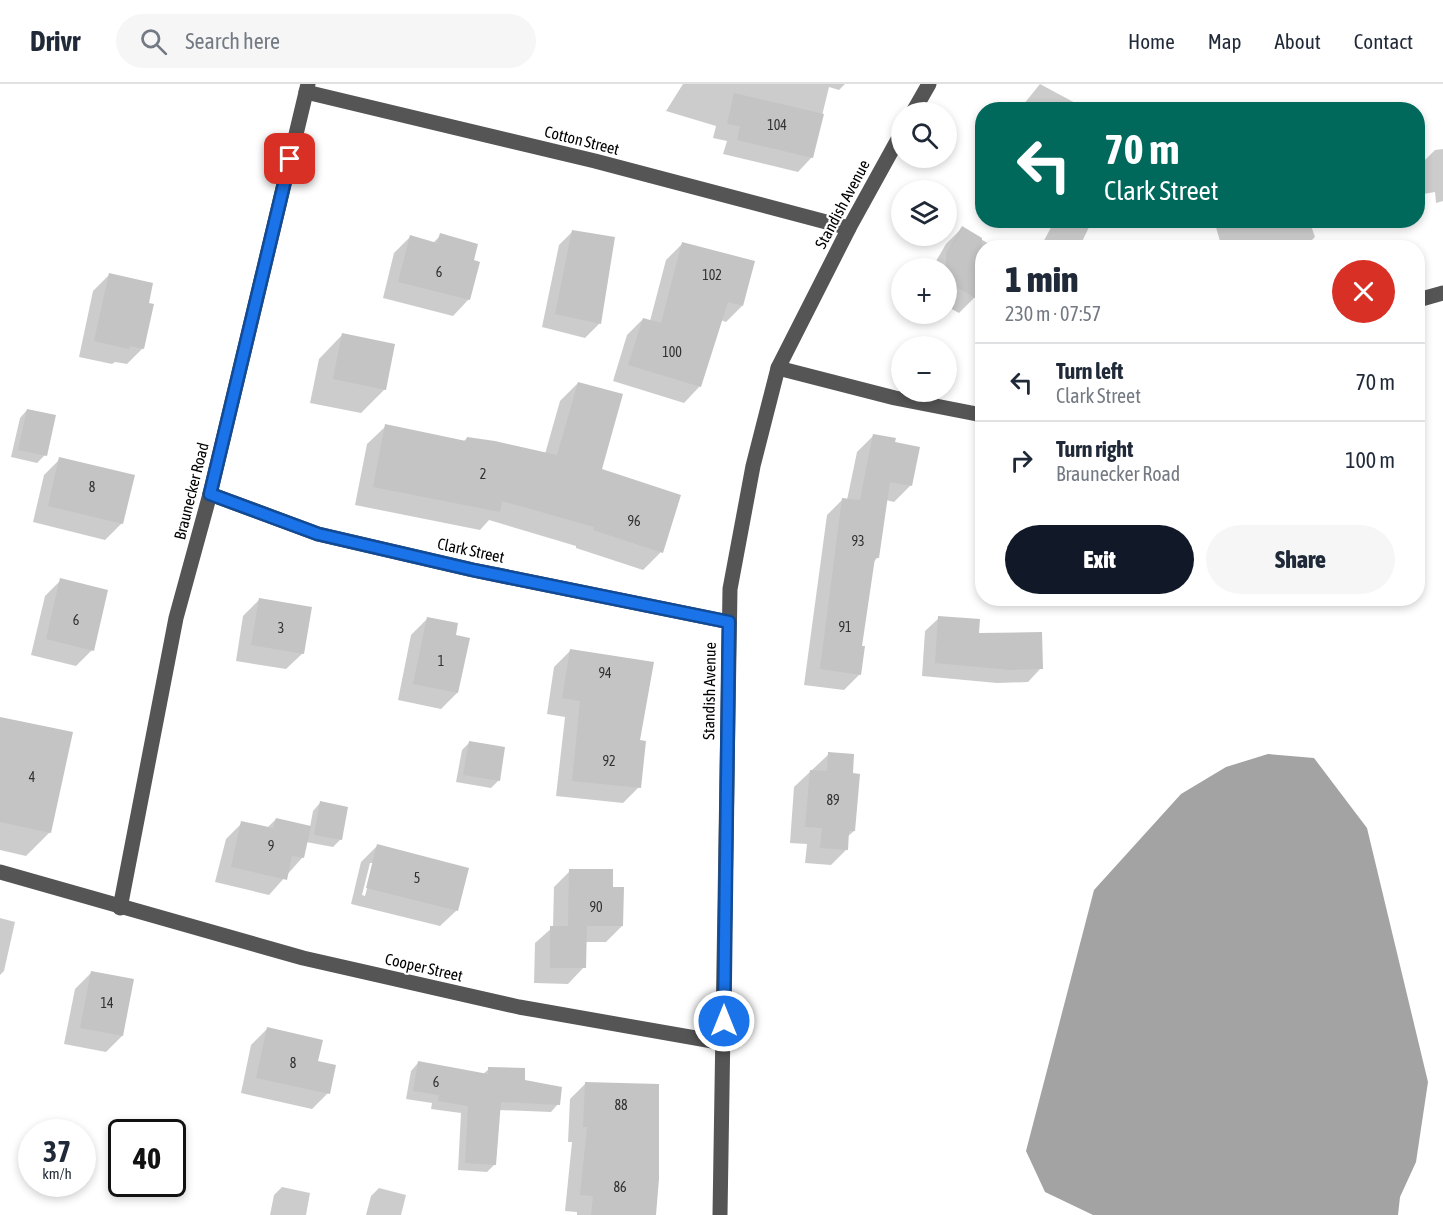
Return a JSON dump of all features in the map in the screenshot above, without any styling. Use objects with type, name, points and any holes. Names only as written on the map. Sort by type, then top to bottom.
[{"type":"street","points":[[919,102],[929,84]]},
{"type":"street","name":"Cotton Street","points":[[307,88],[849,228]]},
{"type":"street","name":"Braunecker Road","points":[[120,908],[176,618],[210,494],[307,88]]},
{"type":"street","name":"Standish Avenue","points":[[720,1215],[730,589],[753,466],[778,368],[849,228],[891,152]]},
{"type":"street","points":[[1425,298],[1443,293]]},
{"type":"street","points":[[778,368],[895,398],[975,414]]},
{"type":"street","name":"Clark Street","points":[[210,494],[318,534],[473,570],[729,622]]},
{"type":"street","name":"Cooper Street","points":[[0,872],[120,908],[303,958],[519,1007],[724,1043]]},
{"type":"shaded area","points":[[1268,754],[1314,758],[1367,828],[1428,1082],[1416,1162],[1400,1197],[1398,1215],[1093,1215],[1045,1192],[1026,1151],[1094,890],[1181,794],[1226,767]]},
{"type":"building","points":[[734,93],[824,114],[813,158],[737,140],[740,126],[727,124]]},
{"type":"building","points":[[962,226],[982,238],[982,240],[975,240],[975,298],[957,287],[957,258],[946,258],[950,246],[957,246],[957,234]]},
{"type":"building","points":[[572,230],[615,237],[601,324],[555,314]]},
{"type":"building","points":[[440,233],[478,244],[474,260],[480,262],[470,300],[398,282],[410,235],[437,243]]},
{"type":"building","points":[[682,242],[755,261],[743,306],[728,302],[701,387],[628,365],[643,318],[661,323]]},
{"type":"building","points":[[109,273],[153,283],[149,303],[154,304],[144,349],[130,346],[129,349],[94,341]]},
{"type":"building","points":[[342,333],[395,344],[386,390],[333,379]]},
{"type":"building","points":[[578,382],[623,394],[602,469],[681,495],[663,553],[593,530],[594,527],[502,501],[500,512],[373,487],[385,424],[466,441],[467,437],[495,441],[557,455]]},
{"type":"building","points":[[27,409],[56,415],[47,456],[18,450]]},
{"type":"building","points":[[873,434],[896,438],[895,442],[920,447],[912,486],[890,482],[879,558],[875,558],[862,646],[865,646],[861,675],[820,669],[842,498],[860,500]]},
{"type":"building","points":[[59,457],[135,475],[123,524],[48,506]]},
{"type":"building","points":[[60,578],[108,590],[94,651],[46,639]]},
{"type":"building","points":[[259,598],[312,607],[304,654],[251,645]]},
{"type":"building","points":[[938,616],[980,619],[979,633],[1042,632],[1043,669],[1011,670],[935,663]]},
{"type":"building","points":[[427,617],[458,623],[456,635],[470,638],[458,693],[413,684]]},
{"type":"building","points":[[570,649],[654,662],[640,740],[646,741],[641,788],[572,781],[580,701],[562,698]]},
{"type":"building","points":[[0,717],[73,732],[51,833],[0,822]]},
{"type":"building","points":[[469,741],[505,747],[500,781],[463,775]]},
{"type":"building","points":[[828,752],[854,754],[853,773],[860,774],[855,831],[849,831],[848,850],[820,848],[822,828],[805,827],[810,770],[827,771]]},
{"type":"building","points":[[320,801],[348,807],[342,840],[314,835]]},
{"type":"building","points":[[276,818],[311,826],[304,858],[292,856],[287,880],[231,867],[241,821],[273,828]]},
{"type":"building","points":[[377,844],[469,868],[458,911],[366,888]]},
{"type":"building","points":[[569,869],[613,869],[613,887],[624,887],[623,926],[568,926]]},
{"type":"building","points":[[550,926],[587,926],[586,968],[550,968]]},
{"type":"building","points":[[91,971],[134,979],[123,1036],[80,1028]]},
{"type":"building","points":[[267,1027],[323,1040],[318,1061],[336,1065],[330,1094],[256,1078]]},
{"type":"building","points":[[418,1061],[488,1074],[488,1067],[525,1068],[525,1080],[562,1087],[560,1105],[501,1102],[496,1165],[465,1163],[468,1106],[438,1101],[439,1095],[413,1091]]},
{"type":"building","points":[[585,1082],[659,1084],[659,1179],[656,1215],[591,1215],[593,1196],[580,1195],[587,1127],[583,1127]]},
{"type":"route","points":[[290,159],[210,494],[318,534],[473,570],[729,622],[725,772],[724,1021]]}]
